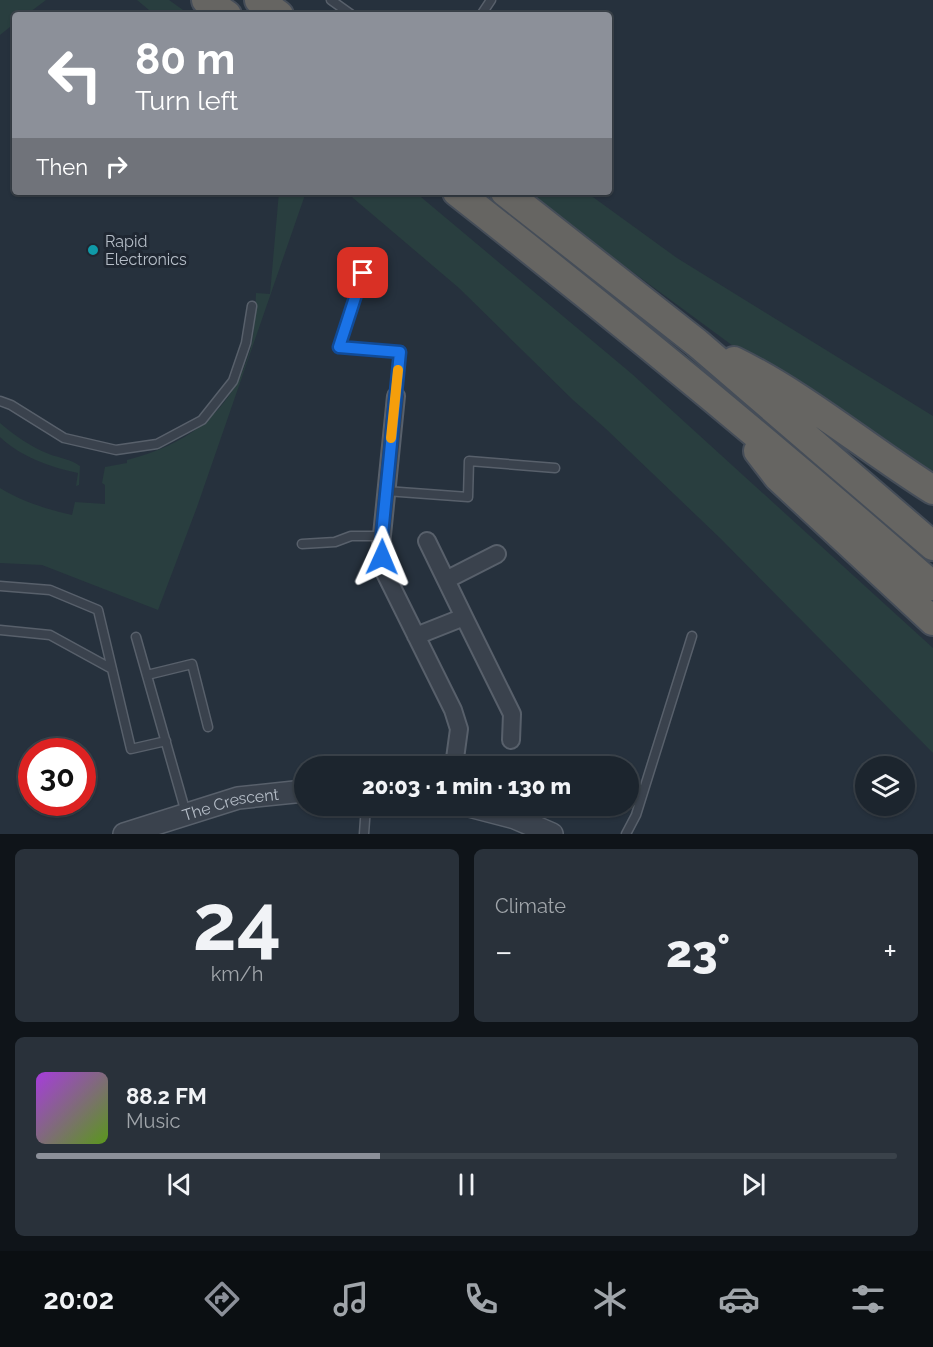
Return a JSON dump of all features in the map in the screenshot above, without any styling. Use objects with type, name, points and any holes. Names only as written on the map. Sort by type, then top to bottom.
[{"type":"highway","points":[[206,0],[223,12]]},
{"type":"highway","points":[[259,0],[275,12]]},
{"type":"highway","points":[[461,195],[790,461],[933,586]]},
{"type":"highway","points":[[509,195],[697,343],[933,546]]},
{"type":"highway","points":[[697,343],[770,379],[890,463],[933,490]]},
{"type":"highway","points":[[721,405],[778,477],[933,621]]},
{"type":"street","points":[[396,396],[381,536],[383,569],[453,710],[459,729],[455,756]]},
{"type":"street","points":[[427,541],[512,714],[511,740]]},
{"type":"street","points":[[446,580],[497,554]]},
{"type":"street","points":[[416,636],[464,617]]},
{"type":"street","name":"The Crescent","points":[[124,834],[238,798],[294,792]]},
{"type":"street","points":[[507,816],[552,834]]},
{"type":"lane","points":[[331,0],[348,12]]},
{"type":"lane","points":[[369,254],[339,347],[400,352],[396,396]]},
{"type":"lane","points":[[0,401],[11,405],[64,438],[116,450],[157,444],[202,420],[233,381],[246,343],[252,306]]},
{"type":"lane","points":[[386,491],[468,497],[469,462],[555,468]]},
{"type":"lane","points":[[302,544],[335,542],[351,536],[381,536]]},
{"type":"lane","points":[[0,586],[50,590],[98,610],[131,749],[166,741]]},
{"type":"lane","points":[[0,630],[50,635],[112,669]]},
{"type":"lane","points":[[626,834],[636,815],[692,636]]},
{"type":"lane","points":[[136,637],[186,815]]},
{"type":"lane","points":[[147,675],[192,664],[208,727]]},
{"type":"lane","points":[[364,834],[365,816]]},
{"type":"green space","points":[[0,0],[46,0],[30,12],[12,12],[12,25],[0,35]]},
{"type":"green space","points":[[137,0],[169,0],[186,12],[151,12]]},
{"type":"green space","points":[[279,195],[305,195],[197,507],[158,610],[42,565],[0,563],[0,488],[35,504],[72,515],[75,502],[105,504],[105,485],[102,483],[105,467],[127,463],[127,460],[168,446],[186,436],[216,412],[229,396],[248,357],[252,342],[256,293],[270,294]]},
{"type":"green space","points":[[350,195],[419,195],[632,374],[933,648],[933,753],[720,538],[573,400],[459,288]]},
{"type":"green space","points":[[528,195],[590,195],[677,258],[933,416],[933,488],[900,469]]},
{"type":"green space","points":[[0,423],[36,448],[80,466],[79,485],[76,486],[78,473],[36,460],[8,444],[0,437]]},
{"type":"slow traffic","points":[[391,438],[398,370]]},
{"type":"place","name":"Rapid Electronics","points":[[93,250]]},
{"type":"route","points":[[363,273],[339,347],[400,352],[381,545],[382,557]]}]
